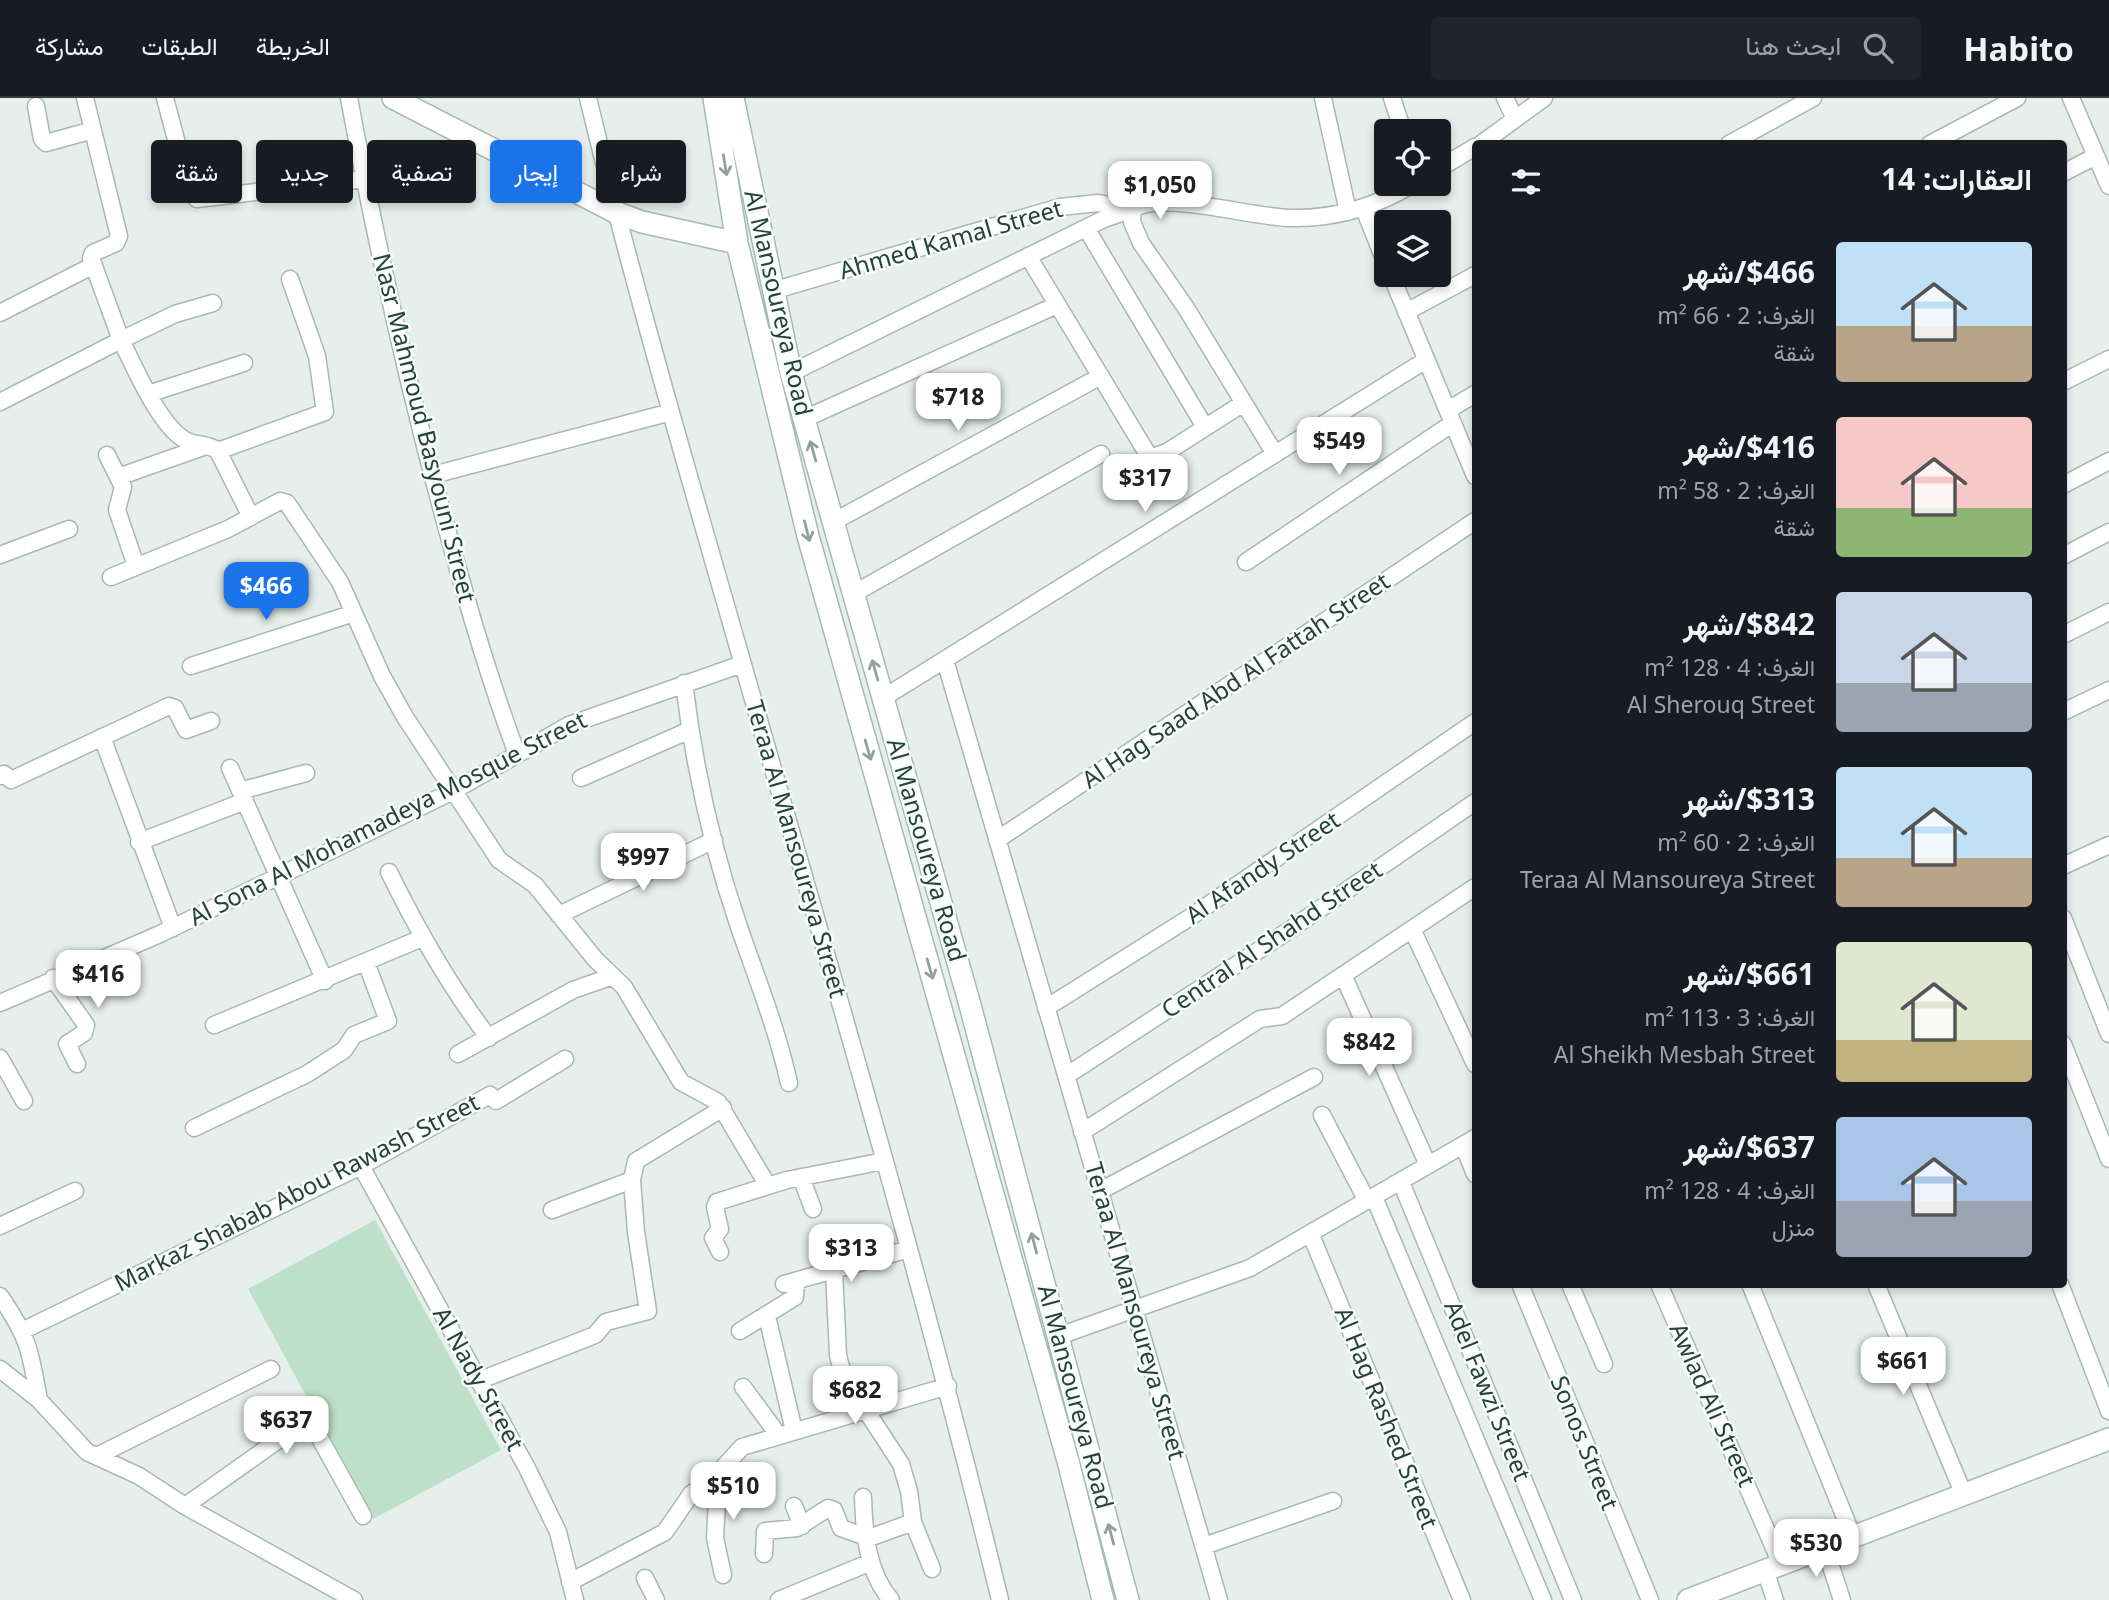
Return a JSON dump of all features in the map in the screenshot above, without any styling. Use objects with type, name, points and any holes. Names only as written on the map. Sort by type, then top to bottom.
[{"type":"main road","points":[[393,98],[615,212],[642,222],[737,243]]},
{"type":"main road","name":"Al Mansoureya Road","points":[[714,98],[737,243],[808,536],[1068,1461],[1103,1600]]},
{"type":"main road","name":"Al Mansoureya Road","points":[[733,98],[791,373],[970,1005],[1128,1600]]},
{"type":"main road","points":[[942,1011],[970,1005]]},
{"type":"main road","points":[[1697,1598],[2109,1439]]},
{"type":"street","points":[[85,98],[119,236],[116,243],[91,254],[121,340],[162,417],[186,440],[213,448],[251,517]]},
{"type":"street","points":[[165,98],[190,192],[197,199],[364,179]]},
{"type":"street","name":"Nasr Mahmoud Basyouni Street","points":[[349,98],[380,259],[433,475],[495,695],[517,754]]},
{"type":"street","name":"Teraa Al Mansoureya Street","points":[[588,98],[615,212],[948,1386],[1000,1600]]},
{"type":"street","points":[[1323,98],[1356,211],[1374,243]]},
{"type":"street","points":[[1392,98],[1399,119]]},
{"type":"street","points":[[1505,98],[1515,119]]},
{"type":"street","points":[[1486,140],[1544,98]]},
{"type":"street","points":[[1736,140],[1813,98]]},
{"type":"street","points":[[1938,140],[2017,98]]},
{"type":"street","points":[[2071,98],[2109,186]]},
{"type":"street","points":[[36,106],[42,139],[46,143],[93,130]]},
{"type":"street","points":[[1451,161],[1472,149]]},
{"type":"street","points":[[2067,171],[2096,156]]},
{"type":"street","points":[[791,373],[1086,228],[1148,203],[1172,203],[1288,219],[1321,218],[1356,211],[1388,196]]},
{"type":"street","name":"Ahmed Kamal Street","points":[[772,291],[1060,207],[1098,203],[1133,209]]},
{"type":"street","points":[[1133,209],[1132,222],[1141,243],[1186,309],[1275,454]]},
{"type":"street","points":[[1086,228],[1205,427]]},
{"type":"street","points":[[1028,256],[1150,458],[1156,458],[1242,404]]},
{"type":"street","points":[[0,313],[94,265]]},
{"type":"street","points":[[1406,312],[1472,277]]},
{"type":"street","points":[[118,477],[325,412],[317,356],[290,279]]},
{"type":"street","points":[[1396,287],[1472,469]]},
{"type":"street","points":[[1,398],[175,314],[213,303]]},
{"type":"street","points":[[804,419],[1057,305]]},
{"type":"street","points":[[2067,380],[2109,359]]},
{"type":"street","points":[[883,698],[1426,360]]},
{"type":"street","points":[[148,394],[244,363]]},
{"type":"street","points":[[833,522],[1101,376]]},
{"type":"street","points":[[1246,562],[1450,416],[1472,397]]},
{"type":"street","points":[[433,475],[671,412]]},
{"type":"street","points":[[853,594],[1101,454]]},
{"type":"street","points":[[107,455],[123,492],[117,510],[136,566]]},
{"type":"street","points":[[2067,483],[2109,461]]},
{"type":"street","points":[[111,577],[251,517],[279,501],[289,506],[340,582],[405,717],[499,860],[535,885],[624,987],[681,1082],[711,1096],[723,1108],[768,1186]]},
{"type":"street","name":"Al Hag Saad Abd Al Fattah Street","points":[[998,840],[1472,523]]},
{"type":"street","points":[[0,555],[69,529]]},
{"type":"street","points":[[2067,554],[2109,533]]},
{"type":"street","points":[[191,666],[354,612]]},
{"type":"street","points":[[2067,633],[2109,612]]},
{"type":"street","name":"Teraa Al Mansoureya Street","points":[[945,660],[1219,1600]]},
{"type":"street","name":"Al Sona Al Mohamadeya Mosque Street","points":[[0,1003],[173,928],[454,790],[593,715],[743,664]]},
{"type":"street","points":[[684,683],[690,730],[714,840],[738,925],[768,1002],[789,1083]]},
{"type":"street","points":[[2067,710],[2109,690]]},
{"type":"street","points":[[0,776],[4,774],[11,780],[169,706],[175,708],[186,730],[211,721]]},
{"type":"street","name":"Al Afandy Street","points":[[1046,1008],[1189,918],[1472,724]]},
{"type":"street","points":[[581,778],[690,730]]},
{"type":"street","points":[[102,737],[173,928]]},
{"type":"street","points":[[230,768],[325,981]]},
{"type":"street","points":[[139,842],[243,796],[306,773]]},
{"type":"street","name":"Central Al Shahd Street","points":[[1066,1076],[1272,942],[1472,804]]},
{"type":"street","points":[[559,915],[714,840]]},
{"type":"street","points":[[2067,864],[2109,845]]},
{"type":"street","points":[[389,872],[422,938],[460,1000],[489,1038]]},
{"type":"street","points":[[1082,1132],[1260,1019],[1282,1016],[1472,889]]},
{"type":"street","points":[[2067,928],[2109,1034]]},
{"type":"street","points":[[1412,929],[1472,1058]]},
{"type":"street","points":[[214,1026],[422,938]]},
{"type":"street","points":[[194,1128],[307,1074],[344,1050],[356,1033],[388,1021],[366,962]]},
{"type":"street","points":[[1343,975],[1428,1165]]},
{"type":"street","points":[[458,1054],[573,990],[613,976]]},
{"type":"street","points":[[53,978],[86,1026],[82,1035],[67,1044],[77,1064]]},
{"type":"street","points":[[2067,1054],[2109,1159]]},
{"type":"street","points":[[0,1058],[24,1101]]},
{"type":"street","name":"Markaz Shabab Abou Rawash Street","points":[[24,1330],[361,1166],[490,1095],[496,1101],[565,1059]]},
{"type":"street","points":[[1100,1191],[1314,1077]]},
{"type":"street","points":[[478,1381],[595,1335],[606,1322],[648,1311],[636,1232],[632,1181],[636,1161],[723,1108]]},
{"type":"street","points":[[1322,1115],[1371,1199],[1543,1600]]},
{"type":"street","points":[[1059,1336],[1250,1268],[1469,1141]]},
{"type":"street","points":[[720,1252],[713,1238],[720,1229],[716,1203],[802,1177],[884,1161]]},
{"type":"street","name":"Al Nady Street","points":[[361,1166],[527,1468],[558,1532],[575,1600]]},
{"type":"street","points":[[802,1177],[813,1209]]},
{"type":"street","points":[[552,1210],[632,1181]]},
{"type":"street","name":"Adel Fawzi Street","points":[[1401,1181],[1573,1600]]},
{"type":"street","points":[[0,1226],[75,1191]]},
{"type":"street","name":"Al Hag Rashed Street","points":[[1311,1235],[1462,1600]]},
{"type":"street","points":[[740,1331],[796,1296],[790,1283],[909,1249]]},
{"type":"street","points":[[834,1270],[838,1355],[843,1375],[901,1464],[909,1491],[913,1522],[932,1569]]},
{"type":"street","name":"Sonos Street","points":[[1522,1288],[1650,1600]]},
{"type":"street","points":[[1572,1288],[1604,1364]]},
{"type":"street","name":"Awlad Ali Street","points":[[1661,1288],[1773,1567],[1775,1600]]},
{"type":"street","points":[[1752,1288],[1853,1537]]},
{"type":"street","points":[[1878,1288],[1964,1495]]},
{"type":"street","points":[[2062,1288],[2109,1411]]},
{"type":"street","points":[[0,1296],[24,1330],[39,1400]]},
{"type":"street","points":[[767,1316],[786,1433]]},
{"type":"street","points":[[0,1369],[39,1400],[76,1443],[139,1476],[185,1506],[354,1600]]},
{"type":"street","points":[[97,1456],[271,1369]]},
{"type":"street","points":[[570,1582],[665,1532],[675,1522],[691,1493],[711,1481],[742,1447],[948,1386]]},
{"type":"street","points":[[743,1387],[786,1433]]},
{"type":"street","points":[[185,1506],[308,1422],[313,1426],[363,1516]]},
{"type":"street","points":[[711,1481],[717,1501],[715,1538],[723,1576]]},
{"type":"street","points":[[863,1497],[865,1537],[871,1562],[887,1596],[868,1600]]},
{"type":"street","points":[[1204,1546],[1333,1502]]},
{"type":"street","points":[[794,1506],[802,1525]]},
{"type":"street","points":[[764,1554],[765,1531],[792,1530],[830,1508],[834,1510],[839,1527],[865,1537],[913,1522]]},
{"type":"street","points":[[1825,1548],[1842,1600]]},
{"type":"street","points":[[779,1600],[871,1562]]},
{"type":"street","points":[[645,1578],[656,1600]]},
{"type":"green space","points":[[375,1220],[501,1450],[373,1519],[248,1289]]}]
